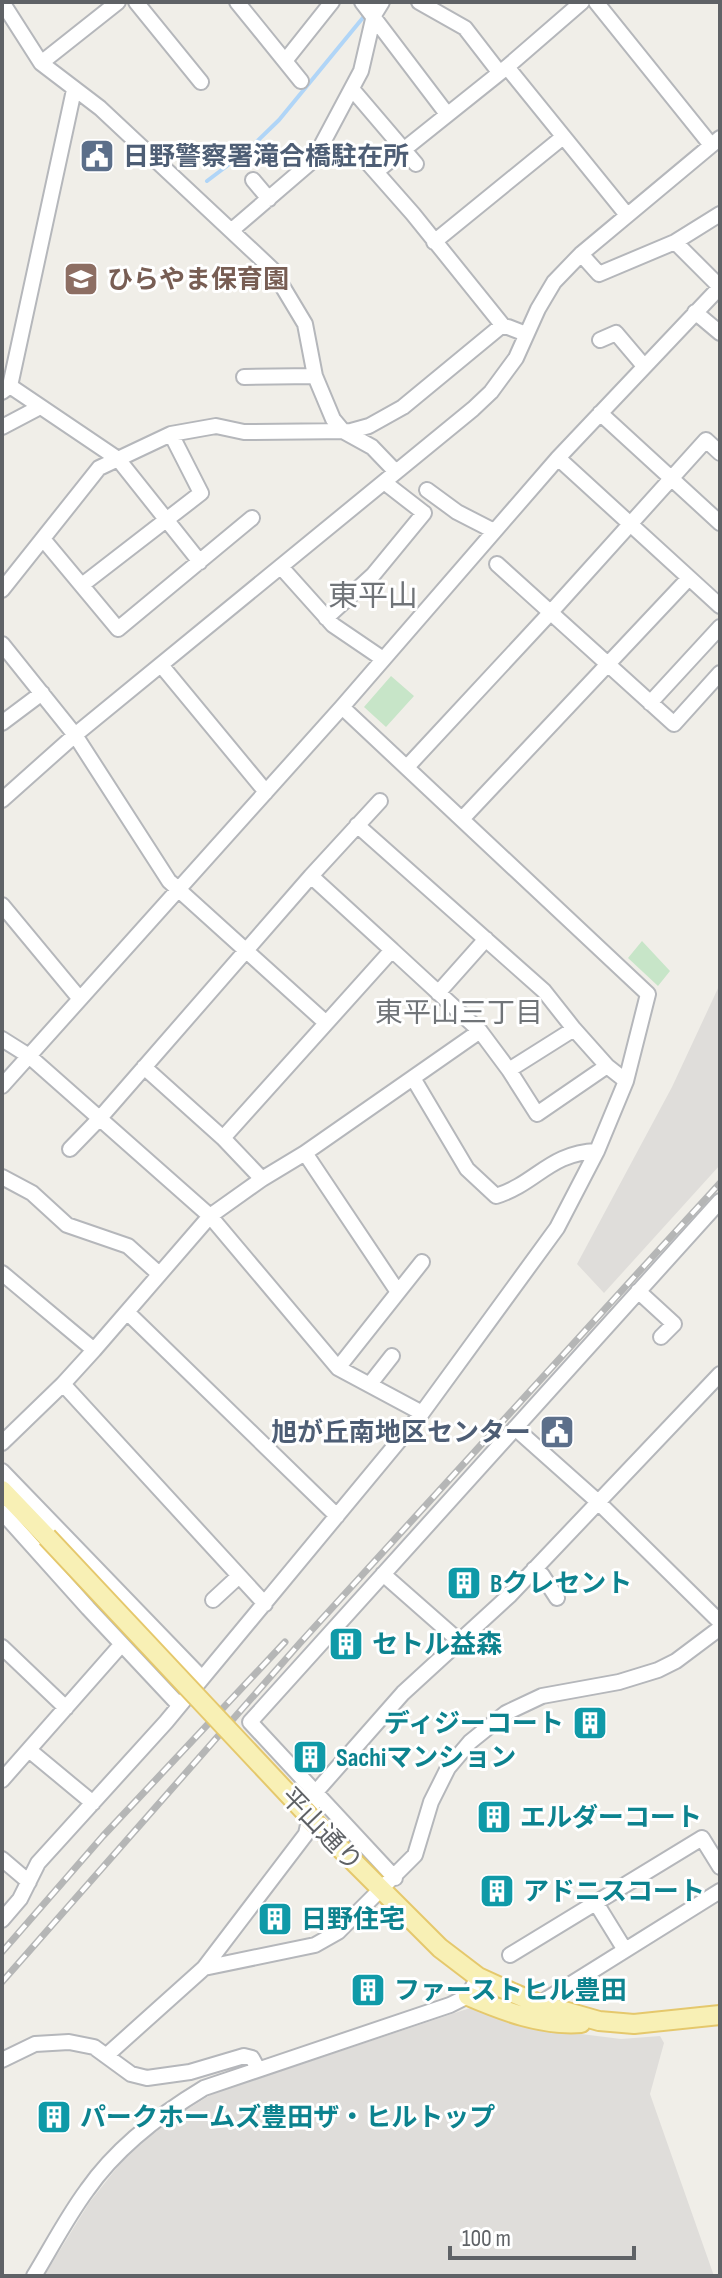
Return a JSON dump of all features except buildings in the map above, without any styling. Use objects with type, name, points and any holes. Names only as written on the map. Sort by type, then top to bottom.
[{"type":"main road","name":"平山通り","points":[[2,1490],[321,1829],[388,1884],[440,1948],[478,1977],[539,2004],[599,2021],[634,2024],[720,2015]]},
{"type":"main road","points":[[468,1996],[528,2018],[566,2024],[599,2021]]},
{"type":"street","points":[[2,2],[41,63],[100,108],[272,269],[305,324],[315,376],[333,419],[343,431],[372,447],[390,477],[424,513],[373,575],[326,618]]},
{"type":"street","points":[[41,63],[118,2]]},
{"type":"street","points":[[136,2],[201,82]]},
{"type":"street","points":[[285,61],[332,2]]},
{"type":"street","points":[[362,2],[447,114]]},
{"type":"street","points":[[232,230],[310,163],[320,148],[361,71],[374,15],[382,2]]},
{"type":"street","points":[[419,2],[465,28],[563,137],[627,215]]},
{"type":"street","points":[[377,171],[582,2]]},
{"type":"street","points":[[2,800],[75,735],[491,392],[516,358],[554,282],[581,254],[715,141],[596,2]]},
{"type":"street","points":[[238,3],[301,81]]},
{"type":"street","points":[[352,89],[416,164]]},
{"type":"street","points":[[74,90],[6,389],[40,407],[118,459],[200,562]]},
{"type":"street","points":[[434,242],[563,137]]},
{"type":"street","points":[[320,148],[337,159],[361,155],[504,327]]},
{"type":"street","points":[[253,180],[269,199]]},
{"type":"street","points":[[581,254],[599,274],[675,242],[720,214]]},
{"type":"street","points":[[2,1086],[342,707],[558,458],[720,287],[675,242]]},
{"type":"street","points":[[695,312],[720,333]]},
{"type":"street","points":[[2,590],[99,468],[171,434],[216,426],[244,432],[343,431],[369,426],[403,407],[500,327],[526,334]]},
{"type":"street","points":[[600,340],[616,333],[644,366]]},
{"type":"street","points":[[244,377],[315,376]]},
{"type":"street","points":[[2,427],[40,407]]},
{"type":"street","points":[[600,413],[720,523]]},
{"type":"street","points":[[82,585],[201,493],[171,434]]},
{"type":"street","points":[[407,767],[706,440],[720,453]]},
{"type":"street","points":[[558,458],[720,606]]},
{"type":"street","points":[[427,490],[457,512],[494,531]]},
{"type":"street","points":[[43,539],[118,629],[252,518]]},
{"type":"street","points":[[497,564],[674,724],[720,673]]},
{"type":"street","points":[[281,567],[326,618],[383,659]]},
{"type":"street","points":[[463,818],[689,578]]},
{"type":"street","points":[[650,703],[720,627]]},
{"type":"street","points":[[2,644],[75,735],[177,890],[325,1022]]},
{"type":"street","points":[[161,665],[266,792]]},
{"type":"street","points":[[2,723],[42,693]]},
{"type":"street","points":[[2,1920],[20,1899],[38,1863],[179,1705],[422,1413],[557,1228],[597,1151],[626,1081],[648,994],[342,707]]},
{"type":"street","points":[[70,1149],[380,801]]},
{"type":"street","points":[[357,825],[544,991],[607,1066],[626,1081]]},
{"type":"street","points":[[311,876],[480,1031],[537,1114],[607,1066]]},
{"type":"street","points":[[2,905],[80,999]]},
{"type":"street","points":[[438,993],[486,939]]},
{"type":"street","points":[[223,1138],[392,950]]},
{"type":"street","points":[[509,1070],[574,1029]]},
{"type":"street","points":[[2,1443],[63,1384],[210,1216],[480,1031]]},
{"type":"street","points":[[2,1039],[29,1056],[210,1216],[338,1368],[422,1413]]},
{"type":"street","points":[[144,1067],[223,1138],[262,1179]]},
{"type":"street","points":[[413,1078],[467,1169],[496,1196],[517,1189],[549,1163],[575,1152],[597,1151]]},
{"type":"street","points":[[305,1153],[398,1292]]},
{"type":"street","points":[[2,1177],[32,1193],[67,1225],[128,1246],[158,1273]]},
{"type":"street","points":[[388,1884],[315,1793],[250,1722],[720,1201]]},
{"type":"street","points":[[338,1368],[422,1262]]},
{"type":"street","points":[[2,1273],[94,1350]]},
{"type":"street","points":[[638,1291],[674,1324],[661,1337]]},
{"type":"street","points":[[128,1313],[337,1516]]},
{"type":"street","points":[[370,1384],[392,1356]]},
{"type":"street","points":[[107,2055],[204,1968],[306,1834],[315,1793],[403,1693],[510,1595],[720,1374]]},
{"type":"street","points":[[63,1384],[265,1604]]},
{"type":"street","points":[[204,1968],[315,1945],[338,1932],[415,1855],[431,1802],[448,1768],[489,1725],[542,1696],[619,1682],[658,1670],[676,1661],[720,1625],[597,1501],[515,1428]]},
{"type":"street","points":[[2,1471],[201,1677]]},
{"type":"street","points":[[2,1512],[179,1705]]},
{"type":"street","points":[[64,1579],[85,1558]]},
{"type":"street","points":[[534,1569],[542,1575],[557,1598]]},
{"type":"street","points":[[383,1574],[458,1640]]},
{"type":"street","points":[[213,1600],[239,1576]]},
{"type":"street","points":[[2,1780],[121,1645]]},
{"type":"street","points":[[2,1647],[66,1708]]},
{"type":"street","points":[[358,1720],[370,1730]]},
{"type":"street","points":[[29,1750],[93,1803]]},
{"type":"street","points":[[510,1955],[702,1838],[720,1867]]},
{"type":"street","points":[[2,1859],[29,1882]]},
{"type":"street","points":[[539,2004],[720,1891]]},
{"type":"street","points":[[596,1903],[625,1950]]},
{"type":"street","points":[[34,2276],[87,2189],[129,2142],[168,2110],[204,2088],[450,2005],[468,1996],[478,1977]]},
{"type":"street","points":[[2,2060],[35,2044],[69,2042],[94,2047],[137,2077],[190,2072],[244,2056],[252,2058],[258,2069]]},
{"type":"shaded area","points":[[720,984],[720,1165],[604,1293],[577,1264],[672,1087]]},
{"type":"shaded area","points":[[473,2007],[557,2031],[621,2039],[660,2036],[664,2043],[650,2094],[714,2276],[44,2276],[89,2203],[119,2165],[135,2147],[186,2110],[212,2094]]},
{"type":"green space","points":[[391,676],[414,696],[386,727],[364,707]]},
{"type":"green space","points":[[642,941],[670,971],[658,986],[628,958]]},
{"type":"waterway","points":[[207,181],[248,150],[279,120],[366,14]]},
{"type":"railway","points":[[2,1982],[300,1643],[720,1183]]},
{"type":"railway","points":[[2,1952],[103,1836],[285,1642]]},
{"type":"place","name":"日野警察署滝合橋駐在所","points":[[97,156]]},
{"type":"place","name":"ひらやま保育園","points":[[81,279]]},
{"type":"place","name":"旭が丘南地区センター","points":[[557,1432]]},
{"type":"place","name":"Bクレセント","points":[[464,1583]]},
{"type":"place","name":"セトル益森","points":[[346,1644]]},
{"type":"place","name":"ディジーコート","points":[[590,1723]]},
{"type":"place","name":"Sachiマンション","points":[[310,1757]]},
{"type":"place","name":"エルダーコート","points":[[494,1817]]},
{"type":"place","name":"アドニスコート","points":[[497,1891]]},
{"type":"place","name":"日野住宅","points":[[275,1919]]},
{"type":"place","name":"ファーストヒル豊田","points":[[368,1990]]},
{"type":"place","name":"パークホームズ豊田ザ・ヒルトップ","points":[[54,2117]]},
{"type":"district","name":"東平山","points":[[373,596]]},
{"type":"district","name":"東平山三丁目","points":[[459,1012]]}]
